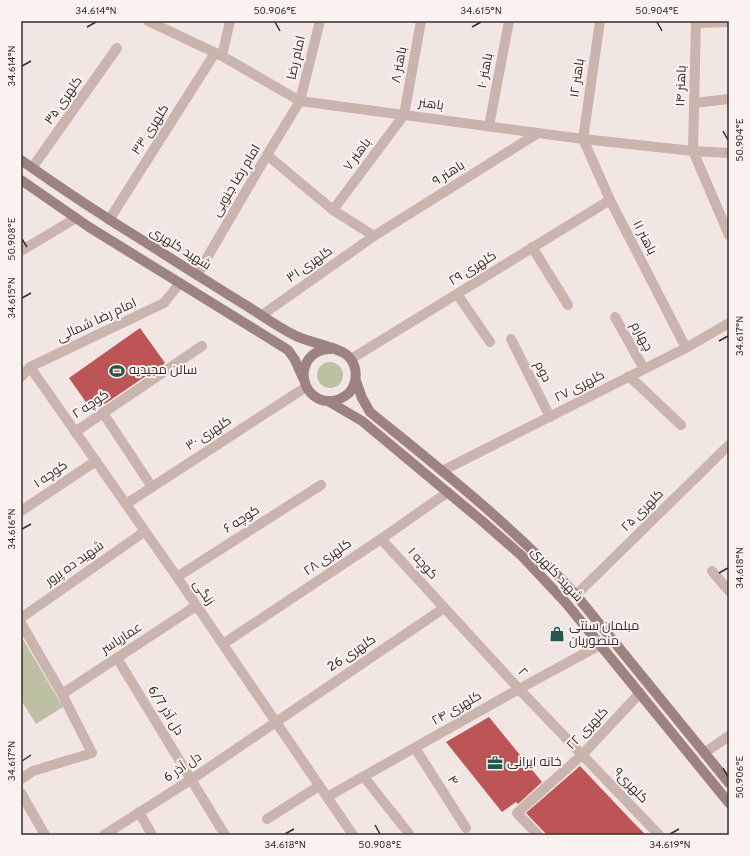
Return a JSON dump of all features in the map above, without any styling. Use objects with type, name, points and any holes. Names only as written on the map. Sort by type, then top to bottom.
[{"type":"main road","name":"شهید کلهری","points":[[21,160],[109,220],[296,336],[331,348]]},
{"type":"main road","points":[[21,180],[76,218],[288,350],[295,360],[305,382],[315,397],[328,401],[337,400],[346,396],[352,390],[356,381],[354,363],[340,351],[331,348],[322,350],[314,354],[308,360],[304,369],[305,382]]},
{"type":"main road","name":"شهید کلهری","points":[[356,381],[362,398],[370,412],[491,511],[531,547],[576,595],[729,783]]},
{"type":"main road","name":"شهید کلهری","points":[[328,401],[362,421],[522,556],[566,603],[729,803]]},
{"type":"street","name":"باهنر","points":[[148,21],[219,55],[300,101],[582,139],[693,152],[729,153]]},
{"type":"street","name":"کلهری ۳۳","points":[[109,220],[219,55],[230,21]]},
{"type":"street","name":"امام رضا","points":[[300,101],[320,21]]},
{"type":"street","name":"باهنر ۸","points":[[404,115],[421,21]]},
{"type":"street","name":"باهنر ۱۰","points":[[489,126],[509,21]]},
{"type":"street","name":"باهنر ۱۲","points":[[582,139],[600,21]]},
{"type":"street","points":[[696,22],[729,22]]},
{"type":"street","name":"باهنر ۱۴","points":[[693,152],[696,22]]},
{"type":"street","name":"کلهری ۳۵","points":[[32,168],[117,48]]},
{"type":"street","points":[[694,103],[729,99]]},
{"type":"street","name":"امام رضا جنوبی","points":[[197,274],[300,101]]},
{"type":"street","name":"باهنر ۷","points":[[333,210],[404,115]]},
{"type":"street","name":"باهنر ۹","points":[[374,236],[538,133]]},
{"type":"street","name":"باهنر ۱۱","points":[[582,139],[610,200],[686,348]]},
{"type":"street","points":[[693,152],[729,235]]},
{"type":"street","points":[[267,155],[333,210],[374,236]]},
{"type":"street","name":"کلهری ۲۹","points":[[351,359],[610,200]]},
{"type":"street","points":[[21,251],[76,218]]},
{"type":"street","name":"کلهری ۳۱","points":[[262,315],[374,236]]},
{"type":"street","points":[[532,247],[568,305]]},
{"type":"street","name":"امام رضا شمالی","points":[[21,377],[30,367],[164,303],[180,283]]},
{"type":"street","points":[[457,294],[490,342]]},
{"type":"street","name":"چهارم","points":[[615,317],[644,369]]},
{"type":"street","name":"کلهری ۲۷","points":[[442,471],[686,348],[729,323]]},
{"type":"street","name":"دوم","points":[[511,338],[550,417]]},
{"type":"street","name":"۲ کوچه","points":[[75,432],[202,346]]},
{"type":"street","name":"زنگی","points":[[30,367],[223,644],[353,835]]},
{"type":"street","points":[[629,376],[681,425]]},
{"type":"street","name":"کلهری ۳۰","points":[[126,504],[305,382]]},
{"type":"street","points":[[103,413],[152,487]]},
{"type":"street","name":"کلهری ۲۵","points":[[576,595],[729,445]]},
{"type":"street","name":"۱ کوچه","points":[[21,511],[96,460]]},
{"type":"street","name":"۶ کوچه","points":[[176,577],[320,485]]},
{"type":"street","name":"کلهری ۲۸","points":[[223,644],[381,539],[448,492]]},
{"type":"street","name":"شهید ده پرور","points":[[21,618],[144,532]]},
{"type":"street","name":"۱ کوچه","points":[[381,539],[444,608]]},
{"type":"street","points":[[712,571],[729,591]]},
{"type":"street","name":"عماریاسر","points":[[62,694],[196,606]]},
{"type":"street","name":"۲","points":[[444,608],[582,755]]},
{"type":"street","name":"کلهری 26","points":[[275,721],[444,608]]},
{"type":"street","points":[[21,623],[62,694],[92,753],[33,771],[21,779]]},
{"type":"street","name":"کلهری ۲۴","points":[[327,797],[600,645]]},
{"type":"street","name":"دل آذر 6/7","points":[[117,658],[192,778],[225,835]]},
{"type":"street","name":"کلهری ۲۲","points":[[538,835],[517,813],[582,755],[640,694]]},
{"type":"street","name":"دل آذر 6","points":[[104,835],[192,778],[275,721]]},
{"type":"street","points":[[704,753],[729,736]]},
{"type":"street","name":"۴","points":[[416,748],[466,828]]},
{"type":"street","name":"کلهری۹","points":[[582,755],[659,835]]},
{"type":"street","points":[[364,777],[410,835]]},
{"type":"street","points":[[267,819],[319,786]]},
{"type":"street","points":[[21,793],[45,835]]},
{"type":"street","points":[[139,812],[152,835]]},
{"type":"green space","points":[[330,362],[339,366],[343,375],[339,384],[330,388],[321,384],[317,375],[321,366]]},
{"type":"green space","points":[[21,636],[63,707],[36,724],[21,700]]},
{"type":"building","name":"سالن مجیدیه","points":[[140,328],[165,363],[93,412],[69,378]]},
{"type":"building","name":"خانه ایرانی","points":[[489,717],[542,782],[518,804],[516,802],[502,812],[446,742]]},
{"type":"building","points":[[580,766],[646,835],[547,835],[526,813]]},
{"type":"place","name":"سالن مجیدیه","points":[[117,371]]},
{"type":"place","name":"مبلمان سنتی منصوریان","points":[[557,634]]},
{"type":"place","name":"خانه ایرانی","points":[[495,763]]}]
